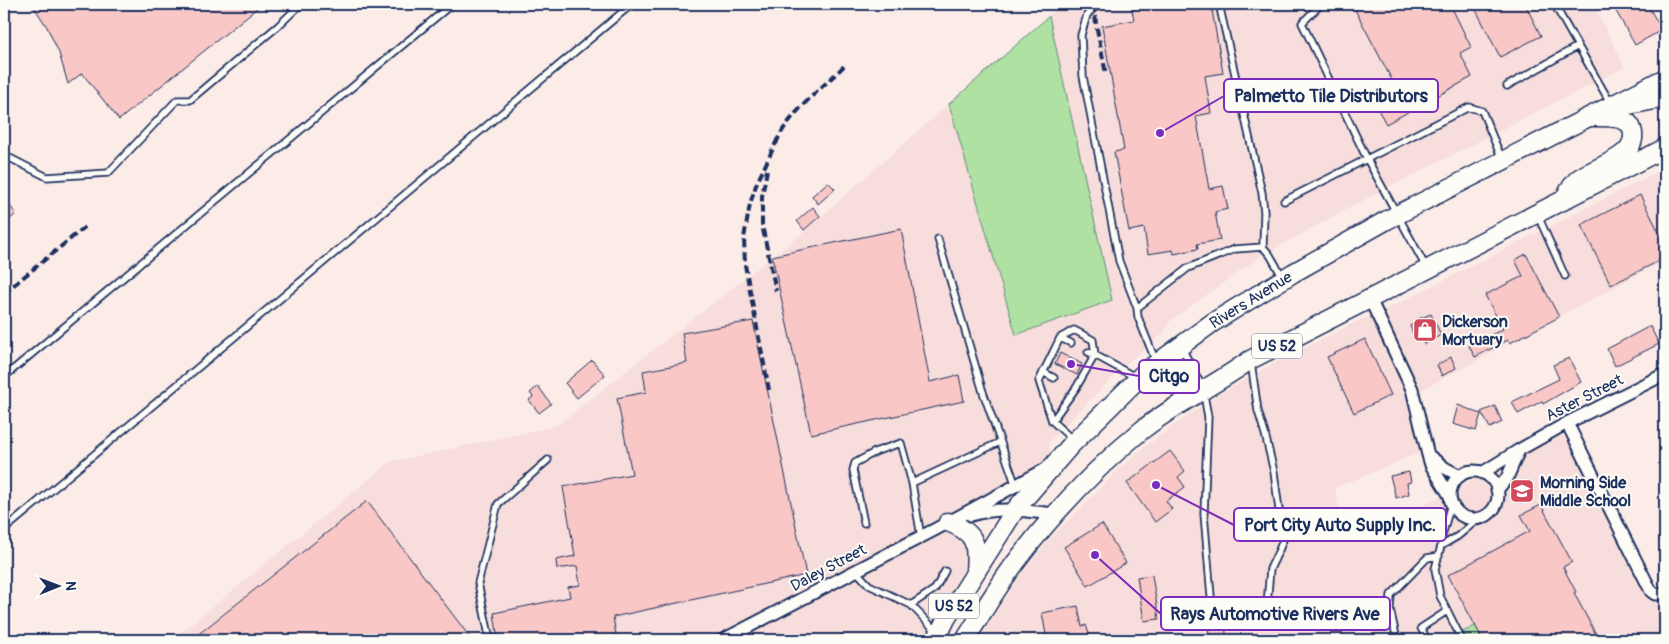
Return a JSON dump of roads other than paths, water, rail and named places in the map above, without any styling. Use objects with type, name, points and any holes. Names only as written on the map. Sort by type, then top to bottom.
[{"type":"main road","name":"Rivers Avenue","points":[[938,637],[946,619],[1016,510],[1074,442],[1145,372],[1212,322],[1283,279],[1398,214],[1665,78]]},
{"type":"main road","points":[[1601,111],[1665,98]]},
{"type":"main road","points":[[1562,201],[1576,180],[1627,152],[1633,144],[1632,126],[1601,111]]},
{"type":"main road","name":"US 52","points":[[965,640],[1018,559],[1055,514],[1080,488],[1143,430],[1250,360],[1665,148]]},
{"type":"main road","points":[[948,522],[969,533],[975,543],[974,574]]},
{"type":"street","points":[[1370,299],[1412,389],[1431,465],[1456,511],[1470,519],[1486,516],[1496,505],[1497,490],[1494,483],[1482,473],[1475,471],[1460,476],[1455,481],[1451,488],[1451,500]]},
{"type":"street","name":"Aster Street","points":[[1482,473],[1567,423],[1665,374]]},
{"type":"street","points":[[1567,423],[1651,591],[1654,594],[1665,594]]},
{"type":"street","points":[[1497,490],[1506,478],[1519,450]]},
{"type":"street","points":[[1428,455],[1445,468],[1460,476]]},
{"type":"street","name":"Daley Street","points":[[723,640],[1054,465]]},
{"type":"street","name":"Daley Street","points":[[948,522],[993,510],[1055,514]]},
{"type":"lane","points":[[4,155],[47,178],[108,173],[176,100],[190,100],[278,26],[301,4]]},
{"type":"lane","points":[[4,377],[452,4]]},
{"type":"lane","points":[[4,530],[632,4]]},
{"type":"lane","points":[[1106,4],[1094,8],[1087,15],[1081,35],[1083,76],[1119,261],[1156,364]]},
{"type":"lane","points":[[1219,4],[1262,193],[1264,212],[1263,247],[1270,254],[1283,279]]},
{"type":"lane","points":[[1319,4],[1302,24],[1367,159],[1428,270]]},
{"type":"lane","points":[[1554,4],[1578,46],[1601,111]]},
{"type":"lane","points":[[1507,86],[1578,46]]},
{"type":"lane","points":[[1284,201],[1469,107],[1482,111],[1502,161]]},
{"type":"lane","points":[[1537,214],[1565,276]]},
{"type":"lane","points":[[938,239],[983,392],[1016,486]]},
{"type":"lane","points":[[1137,308],[1188,268],[1236,249],[1263,247]]},
{"type":"lane","points":[[1052,421],[1094,355],[1093,340],[1074,330],[1060,338],[1039,381],[1052,421],[1074,442]]},
{"type":"lane","points":[[1060,338],[1071,343]]},
{"type":"lane","points":[[1181,346],[1203,389],[1208,417],[1204,514],[1212,608]]},
{"type":"lane","points":[[1088,352],[1139,380]]},
{"type":"lane","points":[[1250,360],[1258,410],[1274,472],[1283,540],[1270,569],[1267,605]]},
{"type":"lane","points":[[1043,372],[1054,378]]},
{"type":"lane","points":[[912,483],[1000,442]]},
{"type":"lane","points":[[864,523],[853,470],[855,463],[877,451],[901,443],[912,483],[921,537]]},
{"type":"lane","points":[[490,640],[478,583],[498,504],[548,460]]},
{"type":"lane","points":[[1451,500],[1435,569],[1440,596],[1462,640]]},
{"type":"lane","points":[[1441,546],[1458,536],[1478,519]]},
{"type":"lane","points":[[1397,640],[1390,609],[1391,596],[1427,558],[1439,556]]},
{"type":"lane","points":[[856,571],[869,585],[911,605],[938,637]]},
{"type":"lane","points":[[911,605],[935,589],[945,571]]},
{"type":"lane","points":[[1427,640],[1421,628],[1447,611]]},
{"type":"railway","points":[[1094,4],[1106,74]]},
{"type":"railway","points":[[776,144],[796,113],[844,66]]},
{"type":"railway","points":[[769,390],[745,265],[744,238],[750,204],[756,185],[778,138]]},
{"type":"railway","points":[[767,170],[762,196],[762,225],[776,291]]},
{"type":"railway","points":[[4,293],[86,226]]},
{"type":"place","name":"Palmetto Tile Distributors","points":[[1160,133]]},
{"type":"place","name":"Dickerson Mortuary","points":[[1425,330]]},
{"type":"place","name":"Citgo","points":[[1071,364]]},
{"type":"place","name":"Port City Auto Supply Inc.","points":[[1156,485]]},
{"type":"place","name":"Morning Side Middle School","points":[[1522,491]]},
{"type":"place","name":"Rays Automotive Rivers Ave","points":[[1095,555]]}]
